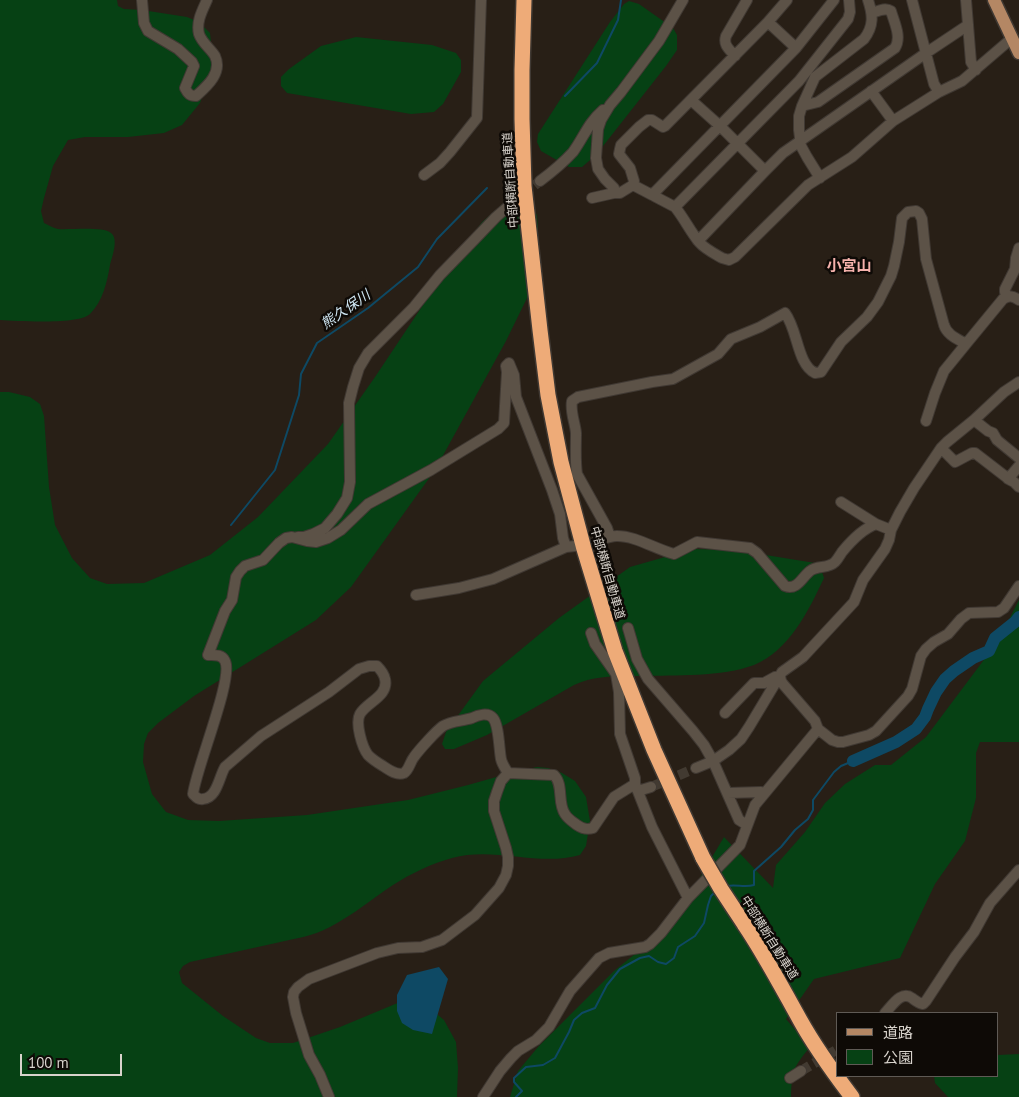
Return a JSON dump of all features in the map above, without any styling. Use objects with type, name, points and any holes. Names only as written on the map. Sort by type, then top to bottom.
[{"type":"highway","name":"中部横断自動車道","points":[[524,0],[522,90],[524,186],[532,264],[547,386],[562,462],[584,550],[615,651],[654,750],[704,858],[721,889],[762,951],[800,1021],[836,1074]]},
{"type":"highway","name":"中部横断自動車道","points":[[838,1077],[852,1097]]},
{"type":"main road","points":[[994,0],[1019,52]]},
{"type":"street","points":[[142,0],[144,23],[148,31],[178,49],[192,62],[194,66],[185,88],[192,96],[196,96],[209,84],[216,71],[215,56],[206,46],[200,34],[199,20],[207,0]]},
{"type":"street","points":[[424,175],[440,163],[477,118],[482,0]]},
{"type":"street","points":[[614,193],[614,188],[598,169],[596,158],[598,129],[601,120],[610,105],[659,41],[684,0]]},
{"type":"street","points":[[735,56],[726,46],[726,36],[748,0]]},
{"type":"street","points":[[634,185],[630,168],[619,154],[621,144],[648,120],[652,120],[663,127],[666,126],[768,22],[787,0]]},
{"type":"street","points":[[652,195],[796,48],[834,0]]},
{"type":"street","points":[[675,207],[799,81],[848,19],[850,12],[849,0]]},
{"type":"street","points":[[820,178],[801,146],[798,116],[816,78],[870,32],[872,13],[868,0]]},
{"type":"street","points":[[912,0],[934,84],[939,92]]},
{"type":"street","points":[[966,0],[970,62],[976,70]]},
{"type":"street","points":[[802,106],[818,102],[895,48],[898,36],[891,11],[883,9],[872,13]]},
{"type":"street","points":[[768,22],[796,48]]},
{"type":"street","points":[[698,241],[764,170],[783,153],[968,25]]},
{"type":"street","points":[[634,185],[675,207],[698,241],[722,258],[732,259],[808,185],[852,157],[893,121],[939,92],[962,81],[1012,39]]},
{"type":"street","points":[[871,91],[893,121]]},
{"type":"street","points":[[691,100],[764,170]]},
{"type":"street","points":[[540,181],[560,166],[573,152],[591,122],[610,105]]},
{"type":"street","points":[[592,198],[614,193],[620,194],[634,185]]},
{"type":"street","points":[[508,773],[501,758],[496,723],[487,714],[451,722],[443,726],[415,755],[407,770],[402,774],[394,773],[372,759],[362,745],[359,732],[359,716],[383,691],[386,683],[377,666],[369,666],[359,669],[329,692],[261,736],[225,767],[210,798],[200,799],[193,794],[226,673],[225,661],[222,657],[208,655],[225,612],[232,600],[236,577],[245,566],[263,560],[286,538],[304,537],[313,534],[325,528],[337,514],[347,498],[350,482],[349,403],[360,368],[368,353],[414,307],[440,275],[511,204]]},
{"type":"street","points":[[610,537],[578,474],[576,465],[576,431],[571,408],[572,401],[578,397],[605,391],[673,379],[718,354],[731,339],[785,314],[790,320],[808,369],[815,374],[821,372],[841,342],[867,317],[878,302],[891,276],[900,242],[902,218],[908,212],[916,211],[922,219],[926,259],[946,330],[966,344]]},
{"type":"street","points":[[1007,296],[1005,289],[1014,269],[1019,248]]},
{"type":"street","points":[[1007,296],[1012,296],[1019,300]]},
{"type":"street","points":[[926,421],[944,371],[1007,296]]},
{"type":"street","points":[[292,537],[316,542],[328,538],[341,530],[368,504],[431,470],[498,429],[504,423],[506,366],[509,363],[514,375],[516,397],[560,514],[563,538],[571,546],[493,579],[459,588],[416,595]]},
{"type":"street","points":[[696,768],[713,761],[741,739],[782,672],[803,657],[854,602],[863,580],[885,549],[891,530],[914,488],[941,448],[1004,392],[1017,387]]},
{"type":"street","points":[[974,420],[993,433],[998,440],[1019,458]]},
{"type":"street","points":[[941,448],[955,462],[972,452],[975,453],[1019,487]]},
{"type":"street","points":[[1008,478],[1019,466]]},
{"type":"street","points":[[841,502],[876,524],[891,530]]},
{"type":"street","points":[[597,541],[618,536],[674,554],[697,542],[750,548],[757,553],[785,586],[792,588],[812,569],[828,566],[835,562],[842,552],[863,531],[876,524]]},
{"type":"street","points":[[780,676],[783,684],[815,721],[818,729],[832,740],[838,742],[851,741],[876,732],[908,696],[912,689],[921,656],[926,649],[948,634],[969,613],[998,612],[1004,608],[1019,586]]},
{"type":"street","points":[[628,628],[638,659],[648,679],[704,745],[739,820],[747,825]]},
{"type":"street","points":[[591,634],[595,644],[616,674],[619,692],[620,734],[635,778],[636,788],[652,827],[688,898]]},
{"type":"street","points":[[725,713],[754,683],[764,682],[780,676]]},
{"type":"street","points":[[483,1097],[500,1071],[518,1051],[536,1040],[549,1027],[570,991],[595,962],[609,953],[645,947],[661,933],[688,898],[740,845],[756,805],[818,729]]},
{"type":"street","points":[[508,773],[554,775],[557,777],[565,814],[585,829],[593,828],[614,797],[636,788],[651,787]]},
{"type":"street","points":[[329,1097],[309,1055],[296,1012],[293,998],[294,992],[298,987],[310,980],[377,953],[398,948],[422,947],[442,940],[475,916],[499,888],[506,875],[508,857],[494,811],[494,801],[502,781],[508,773]]},
{"type":"street","points":[[728,793],[761,792],[764,794]]},
{"type":"street","points":[[886,1012],[903,996],[910,996],[920,1004],[926,1001],[974,932],[990,903],[1019,870]]},
{"type":"street","points":[[790,1078],[801,1071]]},
{"type":"green space","points":[[0,0],[117,0],[118,6],[124,9],[187,17],[199,22],[210,33],[212,51],[211,74],[200,103],[182,125],[164,133],[128,137],[85,137],[68,140],[53,166],[41,211],[44,223],[58,229],[107,231],[113,236],[115,244],[104,291],[98,303],[90,314],[73,320],[47,322],[0,320]]},
{"type":"green space","points":[[629,1],[639,4],[673,28],[677,35],[677,50],[596,155],[582,167],[569,167],[541,151],[537,142],[538,134],[610,22],[624,4]]},
{"type":"green space","points":[[356,37],[432,45],[456,53],[461,60],[461,72],[443,104],[434,112],[411,114],[287,93],[281,86],[281,77],[289,69],[321,46]]},
{"type":"green space","points":[[514,197],[525,198],[530,202],[537,215],[537,257],[528,296],[506,341],[435,470],[351,587],[316,620],[194,696],[158,723],[148,733],[144,744],[143,762],[152,794],[166,812],[188,820],[219,821],[307,815],[408,800],[537,767],[548,768],[562,773],[575,781],[586,797],[590,821],[586,846],[580,855],[548,859],[484,854],[452,858],[429,866],[407,877],[324,930],[296,939],[190,962],[183,966],[179,972],[182,983],[223,1016],[256,1038],[270,1043],[293,1043],[340,1027],[400,1002],[432,1010],[444,1020],[456,1042],[458,1068],[457,1097],[0,1097],[0,392],[30,397],[40,404],[44,416],[49,487],[55,525],[72,558],[90,578],[107,584],[144,583],[210,555],[258,517],[328,444],[433,290],[482,222],[506,201]]},
{"type":"green space","points":[[693,549],[735,550],[815,563],[821,569],[824,578],[812,603],[788,640],[766,659],[754,665],[728,672],[615,676],[590,679],[574,685],[487,735],[454,749],[445,749],[442,744],[446,732],[483,681],[559,618],[630,567]]},
{"type":"green space","points":[[1019,600],[1019,742],[980,742],[976,753],[976,798],[965,841],[935,884],[900,958],[814,979],[786,1019],[810,1047],[794,1070],[791,1097],[510,1097],[518,1071],[538,1047],[614,971],[656,937],[699,879],[724,837],[773,888],[776,865],[805,832],[825,803],[845,784],[875,765],[891,765],[926,737],[998,641]]},
{"type":"green space","points":[[1019,1054],[1019,1097],[948,1097],[935,1083],[934,1077],[999,1077],[999,1055]]},
{"type":"water","points":[[439,967],[448,979],[432,1034],[413,1030],[402,1023],[397,1011],[397,995],[407,975]]},
{"type":"waterway","name":"熊久保川","points":[[565,96],[597,63],[618,20],[621,0]]},
{"type":"waterway","name":"熊久保川","points":[[231,525],[275,470],[299,395],[301,374],[317,343],[368,308],[418,267],[437,239],[487,188]]},
{"type":"waterway","points":[[853,761],[896,742],[916,729],[925,717],[936,692],[945,679],[973,658],[989,651],[995,638],[1019,617]]},
{"type":"waterway","points":[[727,886],[754,885],[754,871],[808,819],[813,810],[813,800],[834,772],[841,766],[853,761]]},
{"type":"waterway","points":[[516,1097],[522,1091],[514,1082],[514,1078],[526,1067],[543,1065],[555,1058],[574,1020],[582,1013],[595,1008],[607,985],[620,969],[640,958],[649,956],[658,962],[666,964],[674,958],[678,947],[695,936],[704,923],[711,896],[716,891]]},
{"type":"tunnel","points":[[511,204],[540,181]]},
{"type":"tunnel","points":[[651,787],[696,768]]},
{"type":"tunnel","points":[[801,1071],[836,1050]]},
{"type":"district","name":"小宮山","points":[[849,267]]}]
